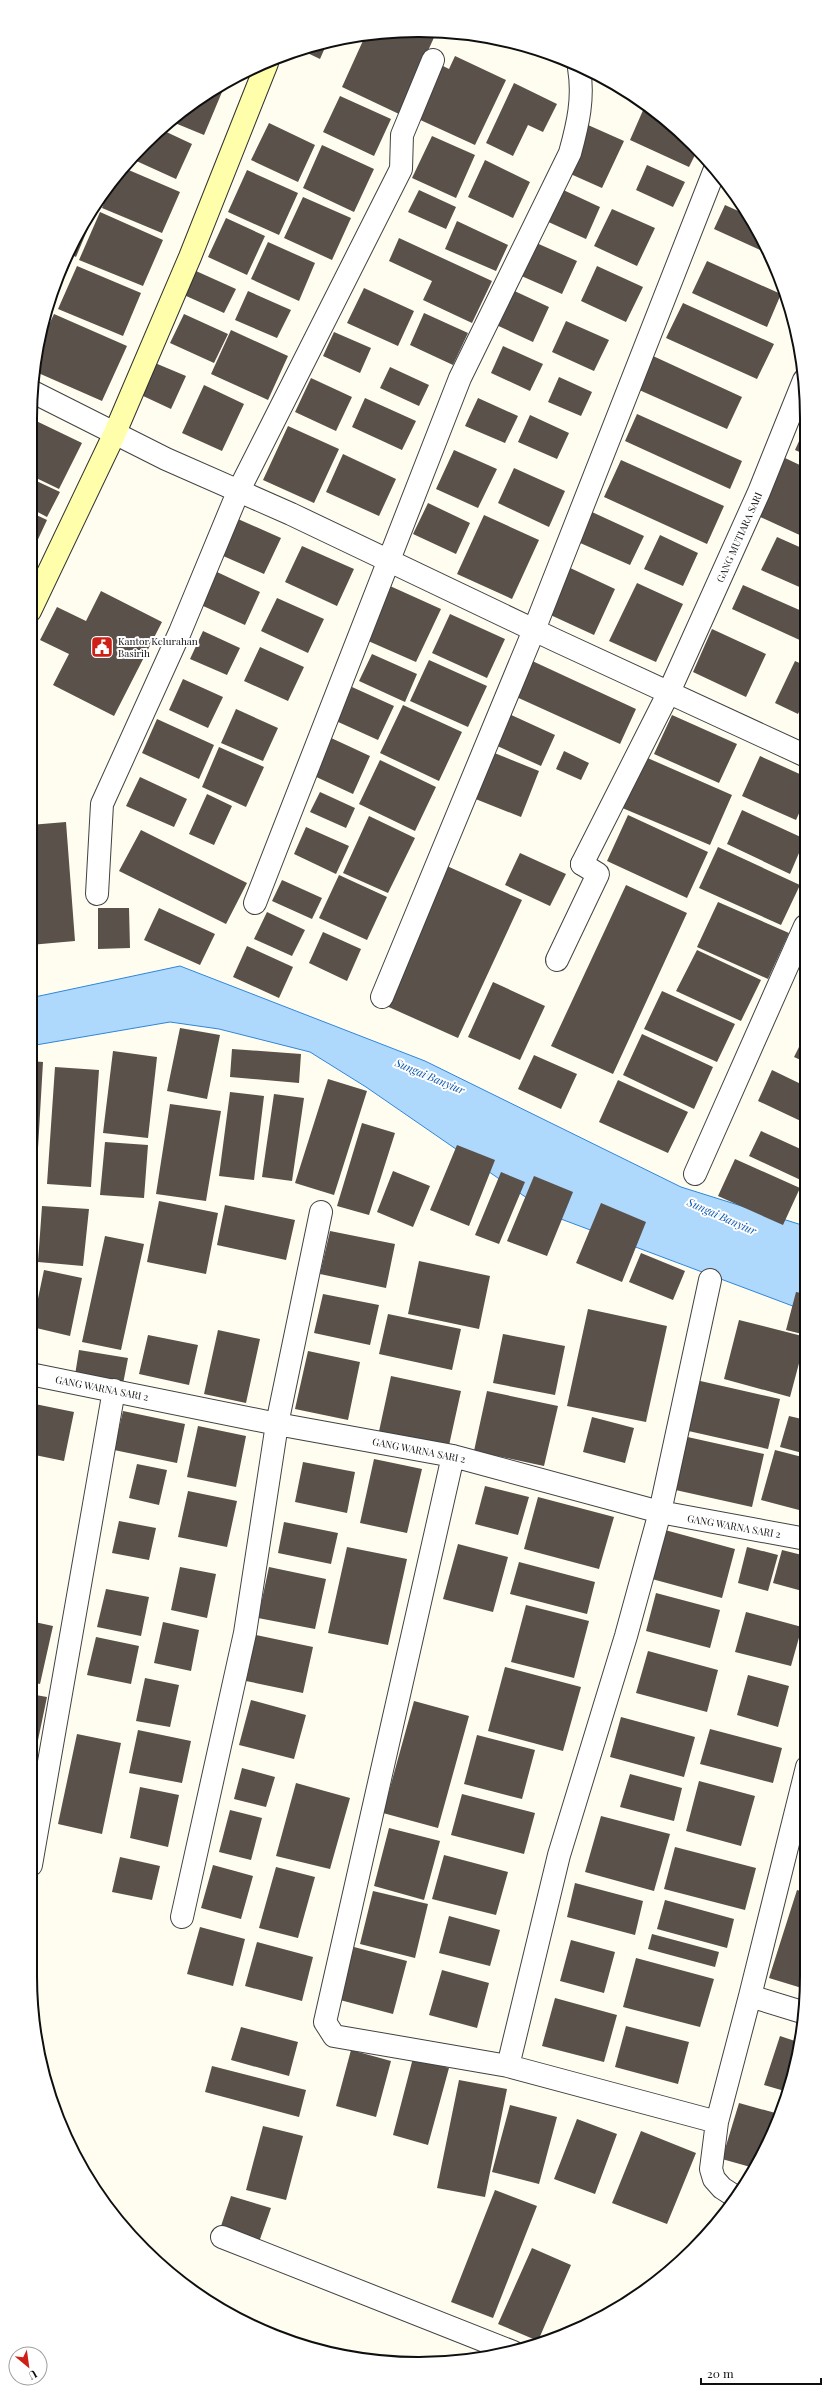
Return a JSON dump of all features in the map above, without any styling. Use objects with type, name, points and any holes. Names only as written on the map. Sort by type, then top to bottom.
[{"type":"street","points":[[97,894],[102,804],[180,632],[238,492],[401,169],[402,136],[433,60]]},
{"type":"street","points":[[37,596],[114,435],[190,257],[264,70]]},
{"type":"street","points":[[255,904],[460,378],[570,153],[580,117],[581,81],[580,73]]},
{"type":"street","points":[[382,996],[534,630],[712,176]]},
{"type":"street","name":"GANG MUTIARA SARI","points":[[557,960],[598,874],[582,864],[669,692],[759,492],[799,393]]},
{"type":"street","points":[[38,395],[114,435],[800,753]]},
{"type":"street","points":[[695,1174],[800,937]]},
{"type":"street","points":[[182,1917],[245,1633],[277,1424],[321,1212]]},
{"type":"street","points":[[508,2066],[559,1854],[626,1636],[660,1512],[710,1280]]},
{"type":"street","name":"GANG WARNA SARI 2","points":[[37,1375],[277,1424],[453,1456],[660,1512],[800,1538]]},
{"type":"street","points":[[37,1832],[114,1390]]},
{"type":"street","points":[[453,1456],[325,2022],[334,2036],[508,2066],[717,2122]]},
{"type":"street","points":[[731,2194],[722,2188],[714,2179],[711,2169],[717,2122],[800,1816]]},
{"type":"street","points":[[750,1996],[798,2011]]},
{"type":"street","points":[[222,2237],[502,2348]]},
{"type":"water","name":"Sungai Banyiur","points":[[180,966],[425,1061],[681,1187],[800,1224],[800,1309],[553,1216],[366,1087],[310,1052],[219,1029],[170,1022],[37,1045],[37,997]]},
{"type":"building","points":[[394,38],[434,38],[399,114],[342,87],[363,41]]},
{"type":"building","points":[[324,49],[320,59],[308,53]]},
{"type":"building","points":[[455,56],[506,80],[475,145],[416,118],[441,65],[449,69]]},
{"type":"building","points":[[514,83],[557,104],[543,132],[528,125],[513,156],[486,143]]},
{"type":"building","points":[[222,92],[222,92],[204,135],[177,124]]},
{"type":"building","points":[[340,96],[391,119],[374,156],[323,132]]},
{"type":"building","points":[[643,110],[670,132],[695,156],[689,167],[630,140]]},
{"type":"building","points":[[269,123],[315,145],[298,182],[251,160]]},
{"type":"building","points":[[588,125],[624,141],[602,188],[566,172]]},
{"type":"building","points":[[167,132],[192,144],[176,179],[137,161]]},
{"type":"building","points":[[432,136],[475,155],[456,198],[412,178]]},
{"type":"building","points":[[322,145],[374,169],[354,212],[303,188]]},
{"type":"building","points":[[485,160],[530,182],[513,218],[468,197]]},
{"type":"building","points":[[647,165],[685,182],[673,207],[636,190]]},
{"type":"building","points":[[129,170],[180,192],[162,233],[102,208],[116,186]]},
{"type":"building","points":[[247,170],[298,193],[279,235],[228,212]]},
{"type":"building","points":[[559,188],[600,207],[586,239],[544,220]]},
{"type":"building","points":[[419,190],[456,207],[446,229],[408,212]]},
{"type":"building","points":[[303,197],[351,218],[332,260],[284,238]]},
{"type":"building","points":[[725,205],[739,211],[761,250],[714,229]]},
{"type":"building","points":[[612,209],[655,228],[637,266],[594,246]]},
{"type":"building","points":[[100,212],[163,240],[143,286],[79,260]]},
{"type":"building","points":[[226,218],[265,236],[247,275],[208,257]]},
{"type":"building","points":[[457,221],[508,245],[496,271],[445,249]]},
{"type":"building","points":[[88,227],[76,257],[74,256]]},
{"type":"building","points":[[399,238],[492,281],[472,323],[423,300],[432,281],[389,261]]},
{"type":"building","points":[[532,241],[577,261],[562,294],[517,274]]},
{"type":"building","points":[[268,242],[315,263],[299,301],[251,279]]},
{"type":"building","points":[[707,261],[779,293],[780,296],[767,327],[692,293]]},
{"type":"building","points":[[77,266],[141,293],[123,336],[58,309]]},
{"type":"building","points":[[597,266],[643,287],[626,322],[581,301]]},
{"type":"building","points":[[196,271],[236,289],[224,313],[184,295]]},
{"type":"building","points":[[364,288],[414,311],[398,346],[347,323]]},
{"type":"building","points":[[508,288],[549,307],[533,342],[492,323]]},
{"type":"building","points":[[248,291],[291,310],[277,338],[235,320]]},
{"type":"building","points":[[683,303],[774,344],[757,379],[666,338]]},
{"type":"building","points":[[424,313],[468,333],[453,365],[410,345]]},
{"type":"building","points":[[54,314],[127,346],[102,401],[40,374],[49,325]]},
{"type":"building","points":[[184,314],[228,334],[214,363],[170,343]]},
{"type":"building","points":[[566,321],[609,340],[594,371],[552,352]]},
{"type":"building","points":[[231,330],[288,356],[268,400],[211,374]]},
{"type":"building","points":[[334,332],[371,348],[360,373],[323,356]]},
{"type":"building","points":[[503,346],[543,364],[530,391],[491,373]]},
{"type":"building","points":[[653,356],[742,397],[727,429],[637,389]]},
{"type":"building","points":[[155,363],[186,376],[171,409],[141,395]]},
{"type":"building","points":[[390,367],[429,385],[419,406],[380,388]]},
{"type":"building","points":[[559,377],[592,392],[581,416],[548,402]]},
{"type":"building","points":[[311,378],[352,397],[336,431],[295,412]]},
{"type":"building","points":[[204,385],[244,404],[222,451],[182,433]]},
{"type":"building","points":[[365,398],[416,421],[402,450],[352,427]]},
{"type":"building","points":[[478,398],[518,416],[505,443],[465,426]]},
{"type":"building","points":[[637,414],[742,461],[730,489],[625,441]]},
{"type":"building","points":[[530,415],[569,433],[557,459],[518,442]]},
{"type":"building","points":[[37,421],[82,443],[59,489],[37,478]]},
{"type":"building","points":[[288,426],[339,449],[314,503],[263,480]]},
{"type":"building","points":[[800,439],[800,452],[795,450]]},
{"type":"building","points":[[454,450],[497,469],[478,508],[436,489]]},
{"type":"building","points":[[343,454],[396,479],[379,516],[326,492]]},
{"type":"building","points":[[785,458],[800,465],[800,535],[758,516]]},
{"type":"building","points":[[621,460],[724,506],[707,544],[604,497]]},
{"type":"building","points":[[514,468],[565,491],[549,527],[498,503]]},
{"type":"building","points":[[37,481],[60,492],[47,517],[37,512]]},
{"type":"building","points":[[428,503],[470,523],[456,554],[413,534]]},
{"type":"building","points":[[592,512],[644,536],[630,565],[578,542]]},
{"type":"building","points":[[37,515],[47,520],[37,541]]},
{"type":"building","points":[[484,515],[539,540],[512,599],[457,574]]},
{"type":"building","points":[[238,519],[281,538],[264,574],[221,555]]},
{"type":"building","points":[[660,535],[698,553],[683,586],[644,569]]},
{"type":"building","points":[[777,537],[800,547],[800,587],[761,570]]},
{"type":"building","points":[[302,546],[354,569],[337,606],[285,582]]},
{"type":"building","points":[[566,566],[615,589],[594,635],[544,612]]},
{"type":"building","points":[[217,572],[260,592],[245,625],[201,605]]},
{"type":"building","points":[[637,583],[683,604],[656,662],[609,641]]},
{"type":"building","points":[[743,585],[800,610],[800,640],[732,609]]},
{"type":"building","points":[[390,586],[441,609],[416,662],[366,640]]},
{"type":"building","name":"Kantor Kelurahan Basirih","points":[[101,591],[162,622],[114,716],[53,685],[69,654],[40,640],[57,607],[86,621]]},
{"type":"building","points":[[277,598],[324,619],[308,653],[261,631]]},
{"type":"building","points":[[450,614],[505,639],[487,678],[432,653]]},
{"type":"building","points":[[712,629],[766,654],[746,697],[693,672]]},
{"type":"building","points":[[203,631],[240,648],[227,675],[190,659]]},
{"type":"building","points":[[260,647],[304,667],[288,701],[244,681]]},
{"type":"building","points":[[372,654],[417,674],[405,702],[359,681]]},
{"type":"building","points":[[528,659],[636,709],[620,744],[512,695]]},
{"type":"building","points":[[429,660],[487,686],[468,727],[410,701]]},
{"type":"building","points":[[795,661],[800,663],[800,710],[798,714],[775,703]]},
{"type":"building","points":[[183,679],[223,697],[208,728],[169,710]]},
{"type":"building","points":[[352,687],[394,706],[378,740],[336,721]]},
{"type":"building","points":[[403,705],[462,732],[439,781],[380,753]]},
{"type":"building","points":[[236,709],[278,728],[263,761],[221,743]]},
{"type":"building","points":[[507,713],[555,735],[541,766],[493,744]]},
{"type":"building","points":[[672,715],[737,744],[719,783],[654,754]]},
{"type":"building","points":[[157,719],[214,745],[199,779],[142,753]]},
{"type":"building","points":[[329,737],[370,756],[353,794],[312,775]]},
{"type":"building","points":[[219,747],[264,767],[246,807],[202,787]]},
{"type":"building","points":[[564,751],[589,763],[581,780],[556,769]]},
{"type":"building","points":[[492,752],[539,771],[521,817],[473,798]]},
{"type":"building","points":[[643,756],[732,795],[710,845],[620,807]]},
{"type":"building","points":[[760,756],[800,774],[800,811],[796,820],[742,796]]},
{"type":"building","points":[[380,760],[436,787],[415,831],[359,804]]},
{"type":"building","points":[[140,777],[187,799],[174,827],[126,806]]},
{"type":"building","points":[[320,792],[355,808],[346,828],[310,812]]},
{"type":"building","points":[[207,794],[232,806],[214,845],[189,834]]},
{"type":"building","points":[[742,810],[800,837],[800,851],[790,874],[727,844]]},
{"type":"building","points":[[628,815],[708,852],[687,898],[607,861]]},
{"type":"building","points":[[369,816],[415,838],[388,893],[343,873]]},
{"type":"building","points":[[66,822],[75,941],[37,944],[37,824]]},
{"type":"building","points":[[306,827],[349,846],[336,874],[294,854]]},
{"type":"building","points":[[141,830],[247,883],[226,924],[119,871]]},
{"type":"building","points":[[718,847],[800,885],[781,925],[699,888]]},
{"type":"building","points":[[520,853],[566,874],[550,906],[505,885]]},
{"type":"building","points":[[447,866],[522,900],[458,1038],[382,1004]]},
{"type":"building","points":[[339,875],[387,897],[367,940],[319,918]]},
{"type":"building","points":[[282,880],[322,898],[312,919],[272,901]]},
{"type":"building","points":[[626,885],[687,913],[613,1074],[551,1046]]},
{"type":"building","points":[[718,902],[789,933],[768,979],[697,947]]},
{"type":"building","points":[[98,908],[129,908],[130,948],[98,949]]},
{"type":"building","points":[[159,908],[215,934],[200,965],[144,940]]},
{"type":"building","points":[[267,912],[305,930],[292,956],[254,939]]},
{"type":"building","points":[[323,932],[361,949],[347,981],[309,963]]},
{"type":"building","points":[[247,946],[293,967],[279,998],[233,977]]},
{"type":"building","points":[[697,950],[761,980],[741,1021],[676,991]]},
{"type":"building","points":[[493,982],[545,1006],[520,1060],[468,1037]]},
{"type":"building","points":[[662,991],[735,1024],[717,1062],[644,1029]]},
{"type":"building","points":[[180,1028],[220,1035],[207,1099],[167,1091]]},
{"type":"building","points":[[642,1034],[713,1067],[694,1109],[623,1075]]},
{"type":"building","points":[[800,1045],[800,1060],[794,1057]]},
{"type":"building","points":[[232,1049],[301,1054],[299,1083],[230,1077]]},
{"type":"building","points":[[113,1051],[157,1057],[148,1138],[103,1133]]},
{"type":"building","points":[[534,1055],[577,1074],[561,1109],[518,1089]]},
{"type":"building","points":[[37,1062],[43,1062],[37,1148]]},
{"type":"building","points":[[55,1067],[99,1070],[91,1187],[47,1184]]},
{"type":"building","points":[[772,1070],[800,1084],[800,1121],[758,1101]]},
{"type":"building","points":[[328,1079],[367,1091],[334,1195],[295,1183]]},
{"type":"building","points":[[618,1080],[688,1112],[668,1153],[599,1122]]},
{"type":"building","points":[[230,1092],[264,1096],[254,1180],[219,1176]]},
{"type":"building","points":[[274,1094],[304,1098],[292,1181],[262,1177]]},
{"type":"building","points":[[170,1104],[221,1111],[206,1201],[156,1194]]},
{"type":"building","points":[[362,1123],[395,1133],[369,1215],[337,1206]]},
{"type":"building","points":[[761,1131],[800,1149],[800,1180],[749,1156]]},
{"type":"building","points":[[105,1142],[148,1145],[144,1198],[100,1195]]},
{"type":"building","points":[[457,1145],[495,1160],[469,1226],[430,1210]]},
{"type":"building","points":[[735,1159],[800,1188],[783,1225],[718,1196]]},
{"type":"building","points":[[393,1171],[430,1186],[413,1227],[377,1212]]},
{"type":"building","points":[[501,1172],[525,1182],[499,1244],[475,1235]]},
{"type":"building","points":[[534,1176],[573,1192],[547,1256],[507,1241]]},
{"type":"building","points":[[159,1201],[218,1213],[206,1274],[147,1262]]},
{"type":"building","points":[[601,1203],[646,1222],[622,1282],[576,1263]]},
{"type":"building","points":[[225,1205],[295,1220],[286,1260],[217,1245]]},
{"type":"building","points":[[42,1206],[89,1209],[83,1266],[38,1262]]},
{"type":"building","points":[[330,1231],[395,1244],[386,1288],[320,1274]]},
{"type":"building","points":[[105,1236],[144,1244],[121,1350],[82,1342]]},
{"type":"building","points":[[641,1253],[685,1271],[673,1300],[629,1282]]},
{"type":"building","points":[[419,1261],[490,1276],[479,1329],[408,1314]]},
{"type":"building","points":[[44,1270],[82,1278],[70,1336],[37,1328],[37,1303]]},
{"type":"building","points":[[796,1292],[800,1293],[800,1334],[786,1330]]},
{"type":"building","points":[[323,1294],[379,1305],[370,1345],[314,1333]]},
{"type":"building","points":[[588,1309],[667,1326],[646,1422],[567,1406]]},
{"type":"building","points":[[388,1314],[461,1329],[452,1370],[379,1354]]},
{"type":"building","points":[[739,1320],[800,1335],[800,1360],[790,1397],[724,1379]]},
{"type":"building","points":[[218,1330],[260,1339],[246,1403],[204,1394]]},
{"type":"building","points":[[503,1334],[565,1346],[555,1395],[493,1383]]},
{"type":"building","points":[[148,1335],[198,1345],[189,1385],[139,1374]]},
{"type":"building","points":[[79,1350],[128,1358],[123,1384],[75,1375]]},
{"type":"building","points":[[308,1351],[360,1362],[348,1420],[295,1409]]},
{"type":"building","points":[[391,1376],[461,1391],[448,1450],[378,1436]]},
{"type":"building","points":[[696,1380],[780,1399],[768,1449],[684,1430]]},
{"type":"building","points":[[487,1391],[558,1406],[544,1466],[474,1451]]},
{"type":"building","points":[[37,1404],[74,1412],[64,1461],[37,1455]]},
{"type":"building","points":[[123,1411],[185,1424],[177,1463],[114,1450]]},
{"type":"building","points":[[789,1416],[800,1419],[800,1452],[780,1447]]},
{"type":"building","points":[[592,1417],[634,1428],[625,1463],[583,1452]]},
{"type":"building","points":[[198,1426],[246,1436],[236,1487],[187,1477]]},
{"type":"building","points":[[683,1436],[764,1454],[752,1507],[671,1489]]},
{"type":"building","points":[[775,1450],[800,1456],[799,1510],[761,1500]]},
{"type":"building","points":[[374,1459],[422,1469],[407,1533],[360,1523]]},
{"type":"building","points":[[303,1462],[355,1472],[347,1513],[295,1502]]},
{"type":"building","points":[[137,1464],[167,1470],[159,1505],[129,1498]]},
{"type":"building","points":[[485,1486],[529,1497],[518,1535],[475,1524]]},
{"type":"building","points":[[188,1491],[237,1501],[227,1547],[178,1537]]},
{"type":"building","points":[[538,1497],[614,1517],[599,1569],[524,1549]]},
{"type":"building","points":[[119,1521],[156,1528],[149,1560],[112,1553]]},
{"type":"building","points":[[284,1522],[338,1533],[331,1564],[278,1553]]},
{"type":"building","points":[[665,1530],[735,1549],[722,1598],[652,1579]]},
{"type":"building","points":[[458,1544],[508,1557],[493,1612],[443,1599]]},
{"type":"building","points":[[347,1547],[407,1559],[388,1645],[328,1633]]},
{"type":"building","points":[[747,1547],[778,1555],[768,1591],[738,1583]]},
{"type":"building","points":[[782,1550],[800,1554],[800,1590],[773,1583]]},
{"type":"building","points":[[519,1562],[595,1582],[587,1614],[510,1594]]},
{"type":"building","points":[[180,1567],[216,1574],[207,1618],[171,1610]]},
{"type":"building","points":[[269,1567],[326,1579],[315,1629],[258,1618]]},
{"type":"building","points":[[106,1589],[149,1597],[141,1636],[97,1627]]},
{"type":"building","points":[[656,1593],[720,1610],[710,1648],[646,1631]]},
{"type":"building","points":[[526,1605],[589,1621],[574,1678],[511,1662]]},
{"type":"building","points":[[746,1612],[800,1626],[800,1634],[791,1666],[735,1652]]},
{"type":"building","points":[[163,1622],[199,1630],[191,1671],[154,1663]]},
{"type":"building","points":[[37,1623],[53,1626],[40,1684],[37,1683]]},
{"type":"building","points":[[256,1635],[313,1647],[303,1693],[246,1681]]},
{"type":"building","points":[[96,1637],[139,1646],[131,1684],[87,1675]]},
{"type":"building","points":[[648,1651],[718,1670],[707,1712],[636,1693]]},
{"type":"building","points":[[505,1667],[581,1687],[563,1751],[488,1731]]},
{"type":"building","points":[[748,1675],[789,1686],[778,1727],[737,1715]]},
{"type":"building","points":[[145,1678],[179,1685],[170,1727],[136,1721]]},
{"type":"building","points":[[37,1695],[47,1697],[37,1745]]},
{"type":"building","points":[[251,1700],[306,1715],[294,1759],[239,1745]]},
{"type":"building","points":[[414,1701],[469,1716],[438,1828],[383,1813]]},
{"type":"building","points":[[621,1717],[695,1737],[684,1777],[610,1757]]},
{"type":"building","points":[[710,1729],[782,1748],[773,1783],[700,1764]]},
{"type":"building","points":[[138,1730],[191,1741],[182,1783],[129,1773]]},
{"type":"building","points":[[77,1734],[121,1743],[102,1834],[58,1824]]},
{"type":"building","points":[[477,1735],[535,1750],[522,1799],[464,1784]]},
{"type":"building","points":[[242,1768],[275,1777],[266,1807],[234,1799]]},
{"type":"building","points":[[630,1774],[682,1788],[674,1821],[620,1807]]},
{"type":"building","points":[[699,1781],[755,1796],[741,1846],[686,1831]]},
{"type":"building","points":[[296,1783],[350,1798],[330,1869],[276,1856]]},
{"type":"building","points":[[140,1787],[179,1795],[168,1847],[130,1838]]},
{"type":"building","points":[[462,1794],[535,1813],[524,1854],[451,1835]]},
{"type":"building","points":[[230,1810],[262,1818],[251,1860],[219,1852]]},
{"type":"building","points":[[601,1816],[670,1834],[654,1891],[585,1872]]},
{"type":"building","points":[[389,1828],[440,1841],[424,1900],[374,1886]]},
{"type":"building","points":[[675,1847],[756,1868],[745,1910],[664,1889]]},
{"type":"building","points":[[444,1855],[508,1872],[496,1915],[432,1899]]},
{"type":"building","points":[[120,1857],[160,1866],[152,1900],[112,1892]]},
{"type":"building","points":[[213,1865],[253,1876],[241,1919],[201,1908]]},
{"type":"building","points":[[276,1867],[315,1877],[298,1938],[259,1928]]},
{"type":"building","points":[[575,1883],[643,1901],[635,1935],[567,1917]]},
{"type":"building","points":[[797,1890],[800,1891],[800,1987],[769,1978]]},
{"type":"building","points":[[373,1891],[428,1904],[415,1958],[360,1944]]},
{"type":"building","points":[[665,1900],[734,1919],[727,1948],[657,1929]]},
{"type":"building","points":[[449,1916],[500,1930],[490,1966],[439,1953]]},
{"type":"building","points":[[200,1927],[245,1939],[233,1986],[187,1974]]},
{"type":"building","points":[[652,1934],[719,1952],[715,1967],[648,1949]]},
{"type":"building","points":[[571,1940],[615,1952],[604,1993],[560,1981]]},
{"type":"building","points":[[257,1942],[313,1957],[302,2001],[245,1986]]},
{"type":"building","points":[[354,1947],[407,1961],[393,2014],[340,2000]]},
{"type":"building","points":[[636,1958],[714,1979],[700,2027],[623,2007]]},
{"type":"building","points":[[442,1970],[489,1983],[477,2028],[429,2015]]},
{"type":"building","points":[[555,1998],[617,2015],[604,2062],[542,2046]]},
{"type":"building","points":[[626,2026],[689,2042],[678,2084],[615,2067]]},
{"type":"building","points":[[241,2027],[298,2042],[289,2076],[231,2060]]},
{"type":"building","points":[[780,2036],[794,2041],[782,2090],[764,2085]]},
{"type":"building","points":[[351,2050],[391,2061],[376,2117],[336,2106]]},
{"type":"building","points":[[413,2058],[449,2068],[428,2145],[393,2135]]},
{"type":"building","points":[[212,2066],[306,2090],[299,2117],[205,2092]]},
{"type":"building","points":[[459,2080],[507,2089],[485,2197],[437,2188]]},
{"type":"building","points":[[739,2103],[774,2113],[761,2144],[749,2167],[722,2159]]},
{"type":"building","points":[[510,2105],[557,2117],[539,2184],[492,2172]]},
{"type":"building","points":[[577,2119],[617,2134],[595,2194],[554,2179]]},
{"type":"building","points":[[263,2126],[303,2136],[286,2200],[246,2190]]},
{"type":"building","points":[[641,2131],[696,2153],[667,2224],[612,2203]]},
{"type":"building","points":[[495,2190],[537,2206],[493,2318],[451,2302]]},
{"type":"building","points":[[231,2196],[271,2208],[259,2242],[220,2229]]},
{"type":"building","points":[[532,2248],[571,2265],[540,2337],[534,2339],[498,2324]]},
{"type":"place","name":"Kantor Kelurahan Basirih","points":[[102,647]]}]
